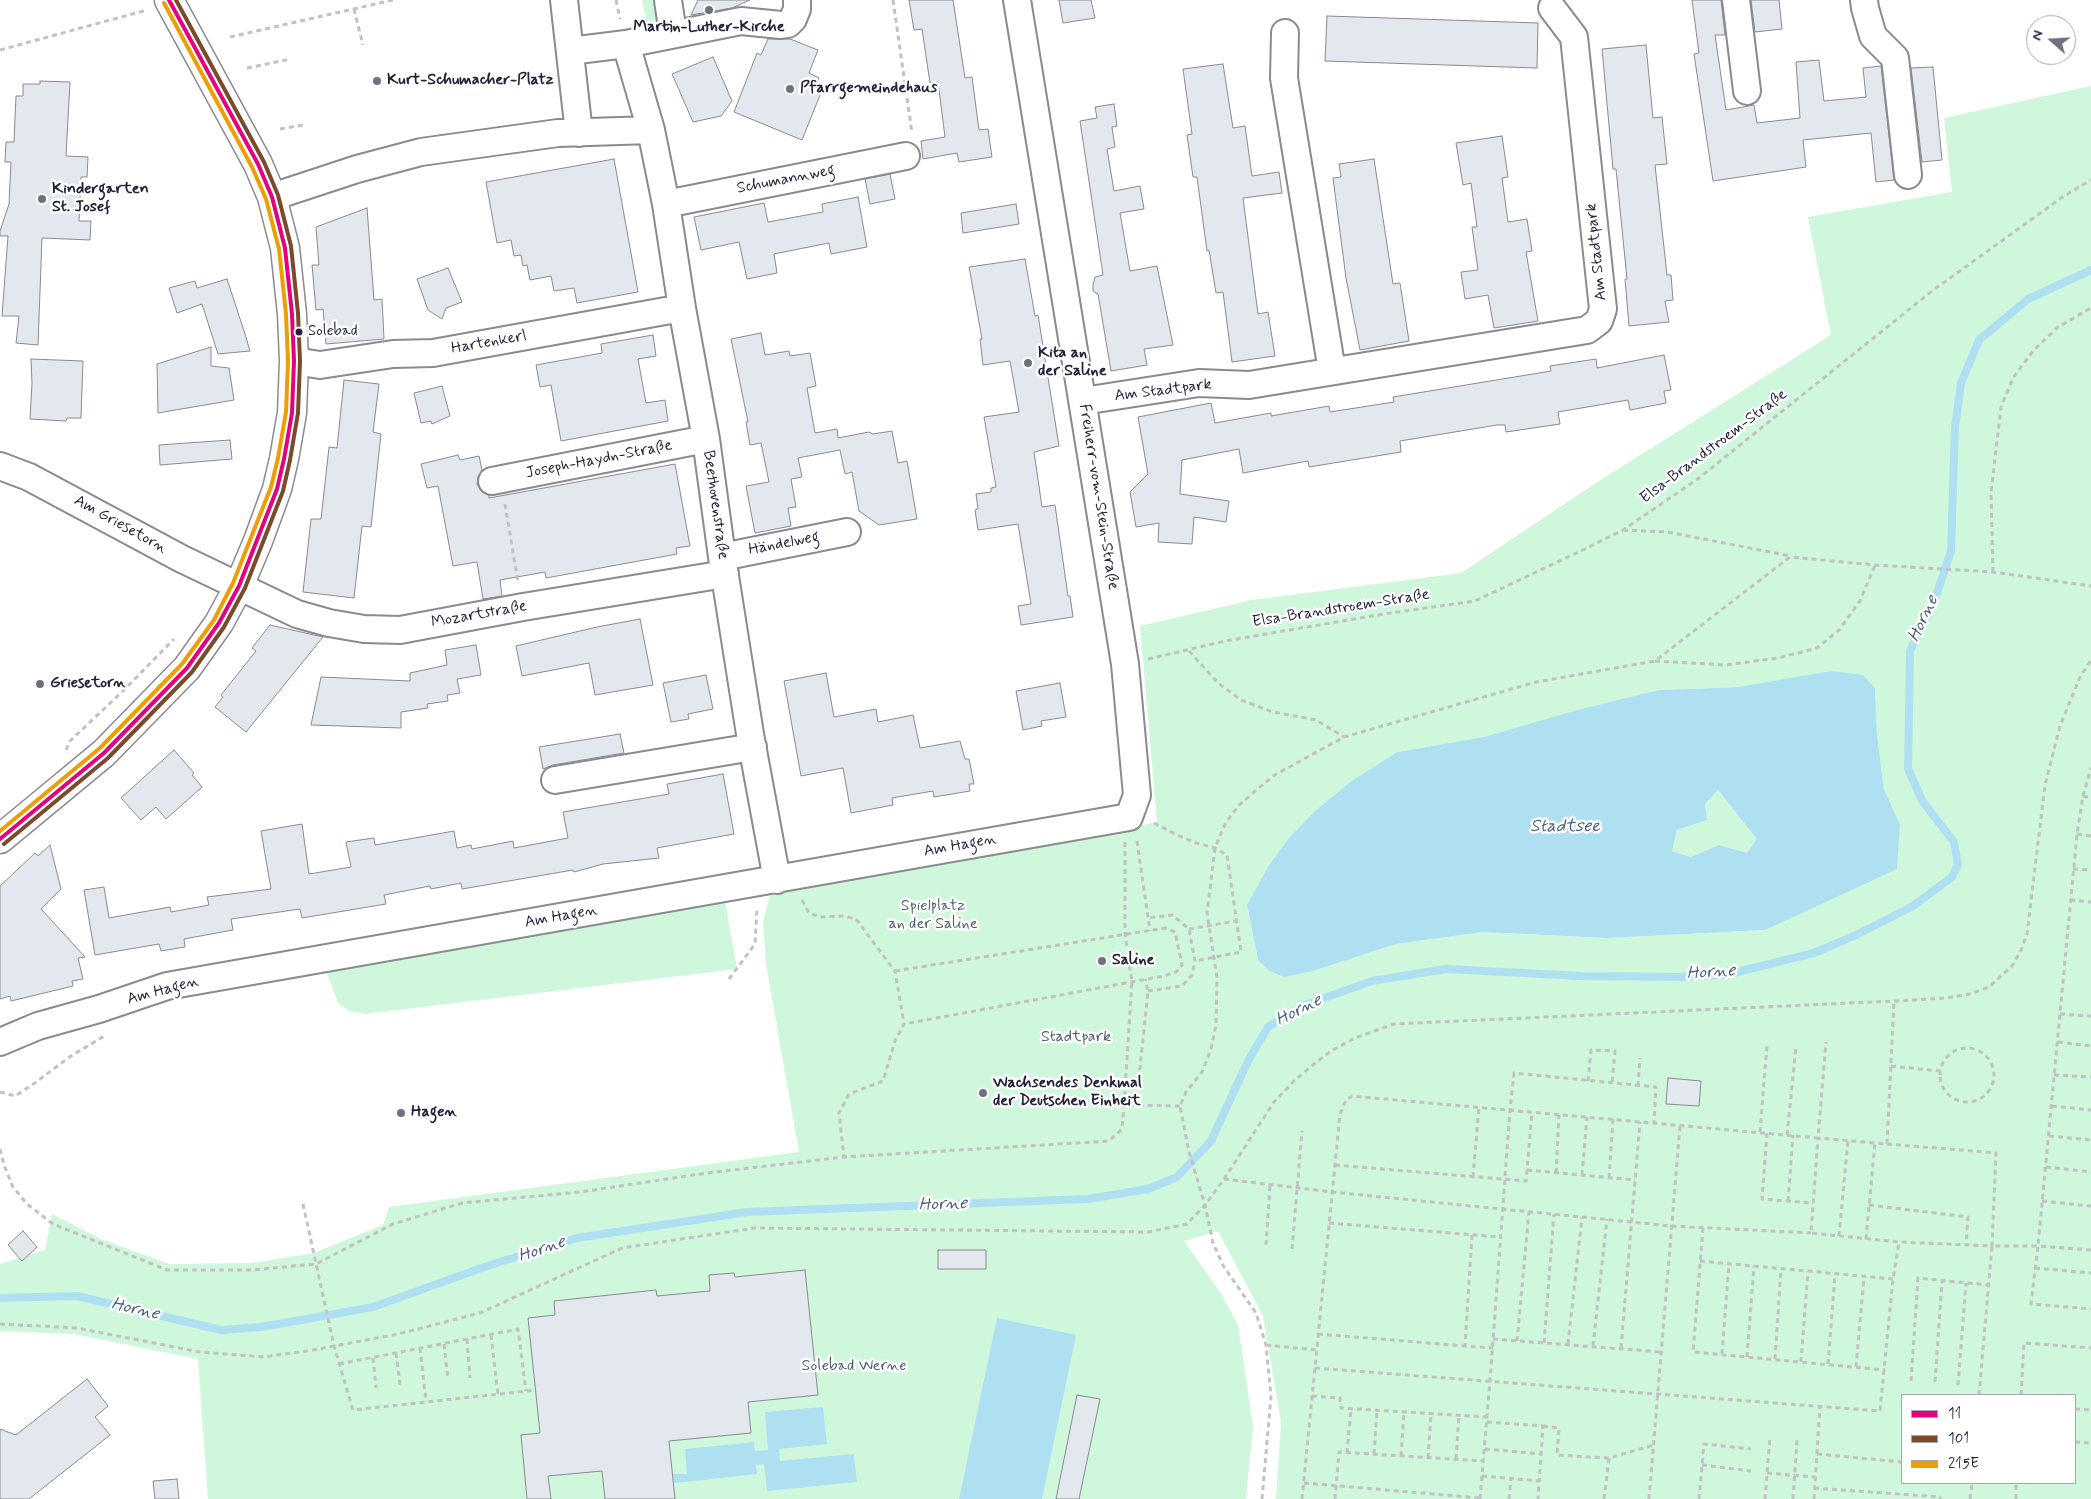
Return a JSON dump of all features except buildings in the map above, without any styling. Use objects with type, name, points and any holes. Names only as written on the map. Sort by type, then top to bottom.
[{"type":"main road","points":[[0,839],[104,753],[187,668],[219,623],[239,586],[258,541],[282,466],[292,413],[294,361],[292,314],[285,248],[272,197],[258,164],[160,4]]},
{"type":"street","points":[[564,0],[579,133]]},
{"type":"street","points":[[668,0],[673,34]]},
{"type":"street","points":[[570,51],[626,44],[741,21],[774,25],[788,24],[793,19],[797,9],[796,0]]},
{"type":"street","name":"Freiherr-vom-Stein-Straße","points":[[1018,0],[1125,664],[1137,795],[1129,817]]},
{"type":"street","points":[[1736,0],[1747,92]]},
{"type":"street","points":[[1864,0],[1873,36],[1895,58],[1908,175]]},
{"type":"street","name":"Am Stadtpark","points":[[1082,401],[1199,383],[1249,385],[1588,330],[1599,321],[1603,309],[1574,37],[1552,8]]},
{"type":"street","points":[[1285,33],[1284,78],[1332,371]]},
{"type":"street","name":"Beethovenstraße","points":[[626,44],[651,130],[666,204],[682,308],[706,439],[753,747],[785,889]]},
{"type":"street","points":[[272,197],[357,169],[421,152],[490,141],[579,133],[651,130]]},
{"type":"street","name":"Schumannweg","points":[[666,204],[909,146]]},
{"type":"street","name":"Hartenkerl","points":[[294,361],[320,365],[393,354],[433,353],[682,308]]},
{"type":"street","name":"Joseph-Haydn-Straße","points":[[496,480],[706,439]]},
{"type":"street","name":"Am Griesetorn","points":[[0,466],[29,476],[182,559],[239,586]]},
{"type":"street","name":"Händelweg","points":[[724,565],[847,532]]},
{"type":"street","name":"Mozartstraße","points":[[239,586],[297,614],[329,623],[364,629],[400,630],[523,607],[724,565]]},
{"type":"street","points":[[555,780],[753,747]]},
{"type":"street","name":"Am Hagen","points":[[0,1042],[38,1026],[99,1009],[167,986],[785,889],[1129,817]]},
{"type":"path","points":[[230,37],[393,0]]},
{"type":"path","points":[[893,0],[909,146]]},
{"type":"path","points":[[0,50],[137,14],[160,4]]},
{"type":"path","points":[[354,9],[363,44]]},
{"type":"path","points":[[247,68],[291,60]]},
{"type":"path","points":[[280,129],[303,125]]},
{"type":"path","name":"Elsa-Brandstroem-Straße","points":[[1125,664],[1189,651],[1225,641],[1474,601],[1623,530],[1699,478],[1932,291],[2064,196],[2091,180]]},
{"type":"path","points":[[1993,572],[1991,493],[2001,408],[2013,378],[2033,352],[2058,327],[2091,308]]},
{"type":"path","points":[[496,480],[523,607]]},
{"type":"path","points":[[1623,530],[1668,532],[1790,556],[1874,565],[1993,572],[2091,586]]},
{"type":"path","points":[[1655,661],[1790,556]]},
{"type":"path","points":[[1262,1499],[1271,1396],[1266,1345],[1256,1313],[1224,1267],[1213,1243],[1205,1205],[1189,1152],[1180,1106],[1186,1092],[1202,1072],[1211,1050],[1216,1025],[1217,977],[1207,912],[1215,848],[1225,824],[1239,805],[1273,776],[1344,737],[1536,682],[1655,661],[1725,665],[1778,658],[1817,648],[1839,630],[1860,601],[1874,565]]},
{"type":"path","points":[[1189,651],[1218,683],[1241,700],[1273,712],[1316,720],[1344,737]]},
{"type":"path","points":[[0,1324],[77,1328],[200,1352],[264,1357],[398,1334],[480,1313],[622,1248],[755,1228],[1148,1232],[1187,1224],[1205,1205],[1224,1179],[1274,1102],[1294,1081],[1331,1051],[1355,1038],[1394,1024],[1894,1001],[1946,998],[1970,994],[1989,987],[2012,966],[2021,950],[2026,934],[2046,784],[2052,755],[2060,726],[2080,677],[2091,660]]},
{"type":"path","points":[[2091,768],[2083,796],[2073,869],[2052,1106],[2031,1304],[2091,1308]]},
{"type":"path","points":[[2083,796],[2091,798]]},
{"type":"path","points":[[1129,817],[1157,824],[1175,834],[1196,843],[1215,848],[1227,855],[1241,952],[1194,961]]},
{"type":"path","points":[[1129,817],[1137,835],[1150,930]]},
{"type":"path","points":[[1127,948],[1125,934],[1124,840],[1129,817]]},
{"type":"path","points":[[2077,834],[2091,836]]},
{"type":"path","points":[[2073,869],[2091,870]]},
{"type":"path","points":[[785,889],[802,898],[809,913],[820,917],[843,916],[856,919],[895,971],[904,1024],[895,1041],[883,1081],[849,1094],[839,1113],[844,1157]]},
{"type":"path","points":[[2070,900],[2091,902]]},
{"type":"path","points":[[729,979],[755,944],[758,906]]},
{"type":"path","points":[[1148,918],[1172,915],[1189,929],[1194,961],[1192,975],[1182,986],[1148,991]]},
{"type":"path","points":[[1189,929],[1236,921]]},
{"type":"path","points":[[895,971],[1166,928],[1175,932],[1182,965],[1176,972],[1146,979],[904,1024]]},
{"type":"path","points":[[0,1149],[13,1187],[27,1204],[53,1224],[167,1270],[251,1270],[316,1264],[392,1224],[462,1203],[580,1192],[708,1173],[844,1157],[1109,1141],[1122,1128],[1132,981],[1130,964]]},
{"type":"path","points":[[1136,1106],[1148,991],[1146,979]]},
{"type":"path","points":[[1887,1144],[1894,1001]]},
{"type":"path","points":[[2060,1014],[2091,1016]]},
{"type":"path","points":[[0,1092],[15,1096],[32,1086],[71,1056],[109,1034]]},
{"type":"path","points":[[1811,1233],[1826,1042]]},
{"type":"path","points":[[2058,1042],[2091,1046]]},
{"type":"path","points":[[1760,1132],[1766,1044]]},
{"type":"path","points":[[1787,1135],[1796,1046]]},
{"type":"path","points":[[1967,1047],[1983,1052],[1993,1064],[1994,1083],[1988,1093],[1977,1101],[1960,1101],[1949,1095],[1941,1082],[1940,1071],[1946,1059],[1953,1052],[1967,1047]]},
{"type":"path","points":[[1588,1081],[1591,1050],[1615,1051],[1612,1083]]},
{"type":"path","points":[[1638,1086],[1640,1058]]},
{"type":"path","points":[[1891,1066],[1940,1071]]},
{"type":"path","points":[[1304,1483],[1480,1499],[1514,1073],[1656,1087],[1654,1123]]},
{"type":"path","points":[[2054,1075],[2091,1078]]},
{"type":"path","points":[[1302,1499],[1340,1114],[1342,1106],[1352,1096],[1996,1153],[1992,1246],[1979,1394]]},
{"type":"path","points":[[1124,1105],[1180,1106]]},
{"type":"path","points":[[2052,1106],[2091,1110]]},
{"type":"path","points":[[1473,1177],[1479,1107]]},
{"type":"path","points":[[1335,1165],[1526,1181],[1532,1112]]},
{"type":"path","points":[[1556,1173],[1559,1115]]},
{"type":"path","points":[[1582,1175],[1587,1117]]},
{"type":"path","points":[[1609,1178],[1613,1119]]},
{"type":"path","points":[[1621,1348],[1640,1122]]},
{"type":"path","points":[[1649,1499],[1680,1126]]},
{"type":"path","points":[[1292,1249],[1302,1132]]},
{"type":"path","points":[[1767,1133],[1762,1199],[1813,1203]]},
{"type":"path","points":[[1788,1201],[1793,1135]]},
{"type":"path","points":[[2049,1136],[2091,1140]]},
{"type":"path","points":[[1839,1236],[1848,1140]]},
{"type":"path","points":[[1866,1239],[1875,1142]]},
{"type":"path","points":[[2046,1167],[2091,1172]]},
{"type":"path","points":[[1527,1170],[1635,1180]]},
{"type":"path","points":[[1224,1179],[1332,1192],[1671,1226],[1811,1233],[1899,1242],[2038,1246],[2091,1250]]},
{"type":"path","points":[[1266,1245],[1270,1185]]},
{"type":"path","points":[[2042,1201],[2091,1206]]},
{"type":"path","points":[[304,1204],[334,1346],[353,1410],[536,1390]]},
{"type":"path","points":[[1869,1205],[1968,1217],[1966,1245]]},
{"type":"path","points":[[1517,1341],[1529,1212]]},
{"type":"path","points":[[1544,1343],[1554,1214]]},
{"type":"path","points":[[1568,1344],[1582,1217]]},
{"type":"path","points":[[1593,1346],[1606,1219]]},
{"type":"path","points":[[1329,1223],[1500,1237]]},
{"type":"path","points":[[1703,1228],[1693,1352],[1885,1370]]},
{"type":"path","points":[[1465,1346],[1472,1235]]},
{"type":"path","points":[[1315,1368],[1880,1411],[1893,1279],[1899,1242]]},
{"type":"path","points":[[1700,1261],[1893,1279]]},
{"type":"path","points":[[1722,1354],[1729,1264]]},
{"type":"path","points":[[1747,1357],[1754,1266]]},
{"type":"path","points":[[2035,1268],[2091,1274]]},
{"type":"path","points":[[1775,1360],[1781,1269]]},
{"type":"path","points":[[1801,1362],[1808,1271]]},
{"type":"path","points":[[1828,1364],[1835,1274]]},
{"type":"path","points":[[1856,1367],[1864,1277]]},
{"type":"path","points":[[1910,1381],[1918,1278],[1988,1285]]},
{"type":"path","points":[[1935,1382],[1942,1280]]},
{"type":"path","points":[[1958,1385],[1966,1283]]},
{"type":"path","points":[[339,1364],[518,1329],[526,1392]]},
{"type":"path","points":[[1318,1334],[1493,1348]]},
{"type":"path","points":[[491,1335],[498,1395]]},
{"type":"path","points":[[467,1339],[470,1378]]},
{"type":"path","points":[[1493,1339],[1661,1352]]},
{"type":"path","points":[[2021,1394],[2024,1343],[2091,1348]]},
{"type":"path","points":[[444,1344],[448,1379]]},
{"type":"path","points":[[1266,1345],[1317,1350]]},
{"type":"path","points":[[420,1348],[426,1402]]},
{"type":"path","points":[[396,1353],[400,1384]]},
{"type":"path","points":[[373,1358],[376,1388]]},
{"type":"path","points":[[1312,1396],[1340,1398],[1341,1408],[1487,1417]]},
{"type":"path","points":[[1814,1499],[1820,1406]]},
{"type":"path","points":[[1348,1452],[1351,1408]]},
{"type":"path","points":[[2076,1409],[2091,1410]]},
{"type":"path","points":[[1374,1454],[1377,1410]]},
{"type":"path","points":[[1401,1456],[1404,1412]]},
{"type":"path","points":[[1428,1458],[1431,1414]]},
{"type":"path","points":[[1456,1459],[1458,1415]]},
{"type":"path","points":[[1487,1422],[1559,1428],[1558,1455],[1609,1458],[1654,1445]]},
{"type":"path","points":[[1538,1499],[1543,1426]]},
{"type":"path","points":[[1765,1499],[1770,1437]]},
{"type":"path","points":[[1793,1499],[1798,1440]]},
{"type":"path","points":[[2076,1442],[2091,1443]]},
{"type":"path","points":[[1699,1499],[1704,1444],[1751,1449]]},
{"type":"path","points":[[1484,1449],[1541,1454]]},
{"type":"path","points":[[1335,1499],[1339,1452],[1483,1461]]},
{"type":"path","points":[[1816,1454],[1901,1462]]},
{"type":"path","points":[[1604,1499],[1609,1458]]},
{"type":"path","points":[[1702,1465],[1751,1471]]},
{"type":"path","points":[[1767,1472],[1815,1477]]},
{"type":"path","points":[[1482,1476],[1540,1481]]},
{"type":"path","points":[[1510,1499],[1511,1479]]},
{"type":"path","points":[[1970,1499],[1972,1484]]},
{"type":"path","points":[[2016,1484],[2016,1499]]},
{"type":"path","points":[[1814,1488],[1940,1497],[1940,1499]]},
{"type":"green space","points":[[642,0],[657,0],[661,30],[649,34]]},
{"type":"green space","points":[[2091,86],[2091,1499],[1276,1499],[1281,1422],[1263,1316],[1218,1231],[1184,1241],[1220,1292],[1238,1325],[1253,1426],[1246,1499],[208,1499],[198,1359],[74,1334],[0,1331],[0,1264],[45,1250],[52,1214],[101,1239],[169,1264],[252,1263],[314,1253],[383,1225],[389,1207],[799,1152],[766,964],[763,922],[770,895],[1157,822],[1140,626],[1252,600],[1461,573],[1596,483],[1831,335],[1808,217],[1952,192],[1944,118]],"holes":[[[1739,687],[1875,688],[1877,735],[1884,789],[1900,824],[1765,930],[1607,938],[1483,932],[1396,944],[1313,971],[1258,960],[1247,905],[1268,868],[1288,839],[1315,811],[1350,782],[1397,752],[1484,737],[1659,690]]]},
{"type":"green space","points":[[1718,790],[1758,839],[1747,853],[1719,845],[1691,857],[1672,851],[1677,830],[1707,820],[1705,804]]},
{"type":"green space","points":[[725,901],[737,969],[364,1014],[349,1011],[338,1003],[326,971]]},
{"type":"water","name":"Stadtsee","points":[[1831,671],[1863,675],[1875,688],[1877,735],[1884,789],[1900,824],[1897,869],[1765,930],[1607,938],[1483,932],[1396,944],[1313,971],[1284,977],[1270,971],[1258,960],[1247,905],[1268,867],[1288,839],[1315,811],[1350,782],[1397,752],[1484,737],[1574,711],[1659,690],[1739,687]],"holes":[[[1718,790],[1757,839],[1747,853],[1719,845],[1691,857],[1672,851],[1677,830],[1707,820],[1705,804]]]},
{"type":"water","points":[[997,1318],[1076,1335],[1042,1499],[959,1499]]},
{"type":"water","points":[[823,1407],[827,1444],[779,1449],[780,1461],[854,1454],[857,1482],[767,1491],[764,1464],[756,1465],[757,1474],[674,1483],[673,1474],[687,1474],[685,1449],[754,1442],[755,1451],[768,1450],[765,1412]]},
{"type":"waterway","name":"Horne","points":[[0,1298],[77,1296],[221,1330],[262,1327],[373,1307],[490,1265],[577,1238],[747,1212],[1088,1199],[1148,1189],[1177,1177],[1211,1141],[1248,1061],[1268,1027],[1304,1005],[1372,981],[1446,969],[1581,976],[1680,977],[1725,975],[1814,953],[1856,935],[1913,906],[1952,877],[1958,865],[1954,842],[1923,802],[1908,769],[1910,651],[1934,602],[1951,551],[1955,427],[1961,383],[1979,340],[2028,299],[2091,270]]},
{"type":"transit line","name":"11","points":[[0,839],[104,753],[187,668],[219,623],[239,586],[277,489],[284,459],[292,413],[294,361],[292,314],[285,248],[272,197],[258,164],[169,0]]},
{"type":"transit line","name":"101","points":[[4,844],[108,758],[192,672],[224,627],[245,588],[283,491],[290,460],[298,413],[300,361],[298,313],[291,246],[278,195],[264,162],[176,0]]},
{"type":"transit line","name":"215E","points":[[0,831],[100,748],[182,664],[214,620],[233,583],[271,487],[278,458],[286,412],[288,361],[286,314],[279,249],[266,199],[252,167],[164,3]]},
{"type":"place","name":"Martin-Luther-Kirche","points":[[709,10]]},
{"type":"place","name":"Kurt-Schumacher-Platz","points":[[377,81]]},
{"type":"place","name":"Pfarrgemeindehaus","points":[[790,89]]},
{"type":"place","name":"Kindergarten St. Josef","points":[[42,199]]},
{"type":"place","name":"Solebad","points":[[299,332]]},
{"type":"place","name":"Kita an der Saline","points":[[1028,363]]},
{"type":"place","name":"Griesetorn","points":[[40,684]]},
{"type":"place","name":"Saline","points":[[1102,961]]},
{"type":"place","name":"Wachsendes Denkmal der Deutschen Einheit","points":[[983,1093]]},
{"type":"place","name":"Hagen","points":[[401,1113]]},
{"type":"park label","name":"Spielplatz an der Saline","points":[[933,916]]},
{"type":"park label","name":"Stadtpark","points":[[1076,1038]]},
{"type":"park label","name":"Solebad Werne","points":[[854,1367]]}]
